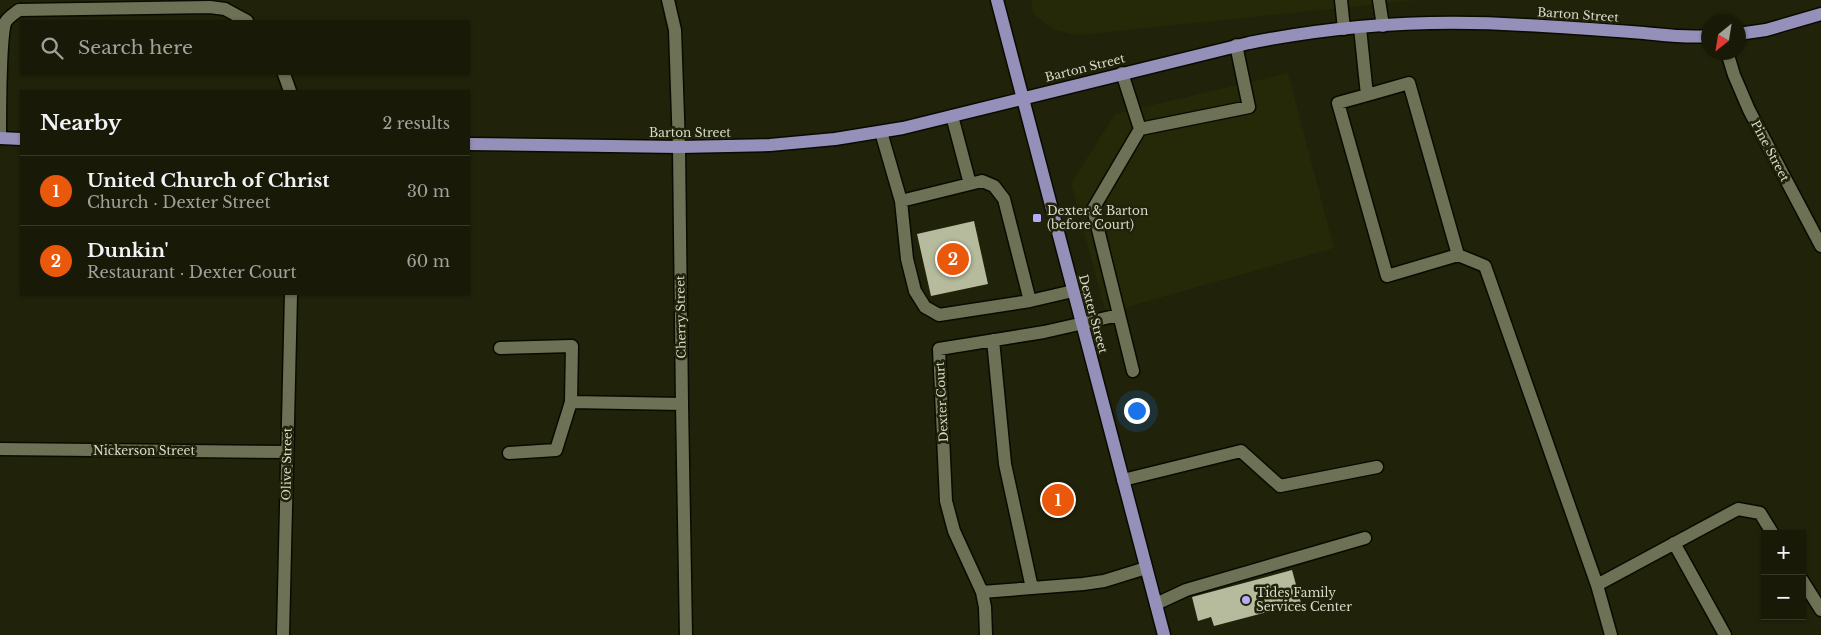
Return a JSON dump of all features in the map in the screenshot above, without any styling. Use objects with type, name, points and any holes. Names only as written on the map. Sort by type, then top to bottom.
[{"type":"main road","name":"Dexter Street","points":[[997,0],[1164,635]]},
{"type":"main road","points":[[1746,33],[1766,30],[1821,14]]},
{"type":"main road","name":"Barton Street","points":[[470,144],[679,147],[790,144],[835,139],[881,132],[952,116],[1236,46],[1275,38],[1344,29],[1442,23],[1486,23],[1701,36]]},
{"type":"main road","points":[[0,138],[20,139]]},
{"type":"street","name":"Cherry Street","points":[[668,0],[675,30],[679,147],[686,635]]},
{"type":"street","points":[[1341,0],[1344,29]]},
{"type":"street","points":[[1379,0],[1383,26]]},
{"type":"street","points":[[0,138],[0,42],[5,22],[19,10],[210,7],[225,9],[242,18]]},
{"type":"street","points":[[1360,28],[1367,95]]},
{"type":"street","points":[[1133,371],[1093,209],[1140,129],[1248,107],[1236,46]]},
{"type":"street","name":"Pine Street","points":[[1730,60],[1734,75],[1749,110],[1821,246]]},
{"type":"street","points":[[1122,73],[1140,129]]},
{"type":"street","points":[[284,75],[290,90]]},
{"type":"street","points":[[1458,255],[1409,83],[1338,103],[1387,276],[1458,255],[1485,266],[1597,585],[1611,635]]},
{"type":"street","points":[[952,116],[970,184]]},
{"type":"street","points":[[881,132],[901,201],[907,259],[915,290],[924,307],[939,315],[1030,301],[1072,291]]},
{"type":"street","points":[[901,201],[982,181],[994,186],[1004,200],[1030,301]]},
{"type":"street","name":"Olive Street","points":[[283,635],[291,295]]},
{"type":"street","name":"Dexter Court","points":[[986,635],[985,607],[982,592],[954,531],[946,500],[940,349],[1081,324],[1119,315]]},
{"type":"street","points":[[993,340],[1005,464],[1032,588]]},
{"type":"street","points":[[500,348],[572,346],[571,402],[556,450],[509,453]]},
{"type":"street","points":[[571,402],[682,404]]},
{"type":"street","name":"Nickerson Street","points":[[0,449],[287,452]]},
{"type":"street","points":[[1123,480],[1241,451],[1280,486],[1377,467]]},
{"type":"street","points":[[1597,585],[1738,509],[1760,513],[1771,530]]},
{"type":"street","points":[[1156,604],[1186,590],[1365,538]]},
{"type":"street","points":[[1674,543],[1725,635]]},
{"type":"street","points":[[982,592],[1104,581],[1146,568]]},
{"type":"street","points":[[1806,586],[1821,610]]},
{"type":"shaded area","points":[[1031,0],[1418,0],[1078,35],[1054,30],[1034,14]]},
{"type":"shaded area","points":[[1288,73],[1334,248],[1106,313],[1071,183],[1115,114]]},
{"type":"building","points":[[974,221],[988,284],[931,296],[917,234]]},
{"type":"building","name":"Tides Family Services Center","points":[[1292,570],[1301,603],[1214,626],[1211,617],[1198,621],[1192,597]]},
{"type":"place","name":"Dexter & Barton (before Court)","points":[[1037,218]]},
{"type":"place","name":"Dunkin'","points":[[953,259]]},
{"type":"place","name":"United Church of Christ","points":[[1058,500]]},
{"type":"place","name":"Tides Family Services Center","points":[[1246,600]]}]
